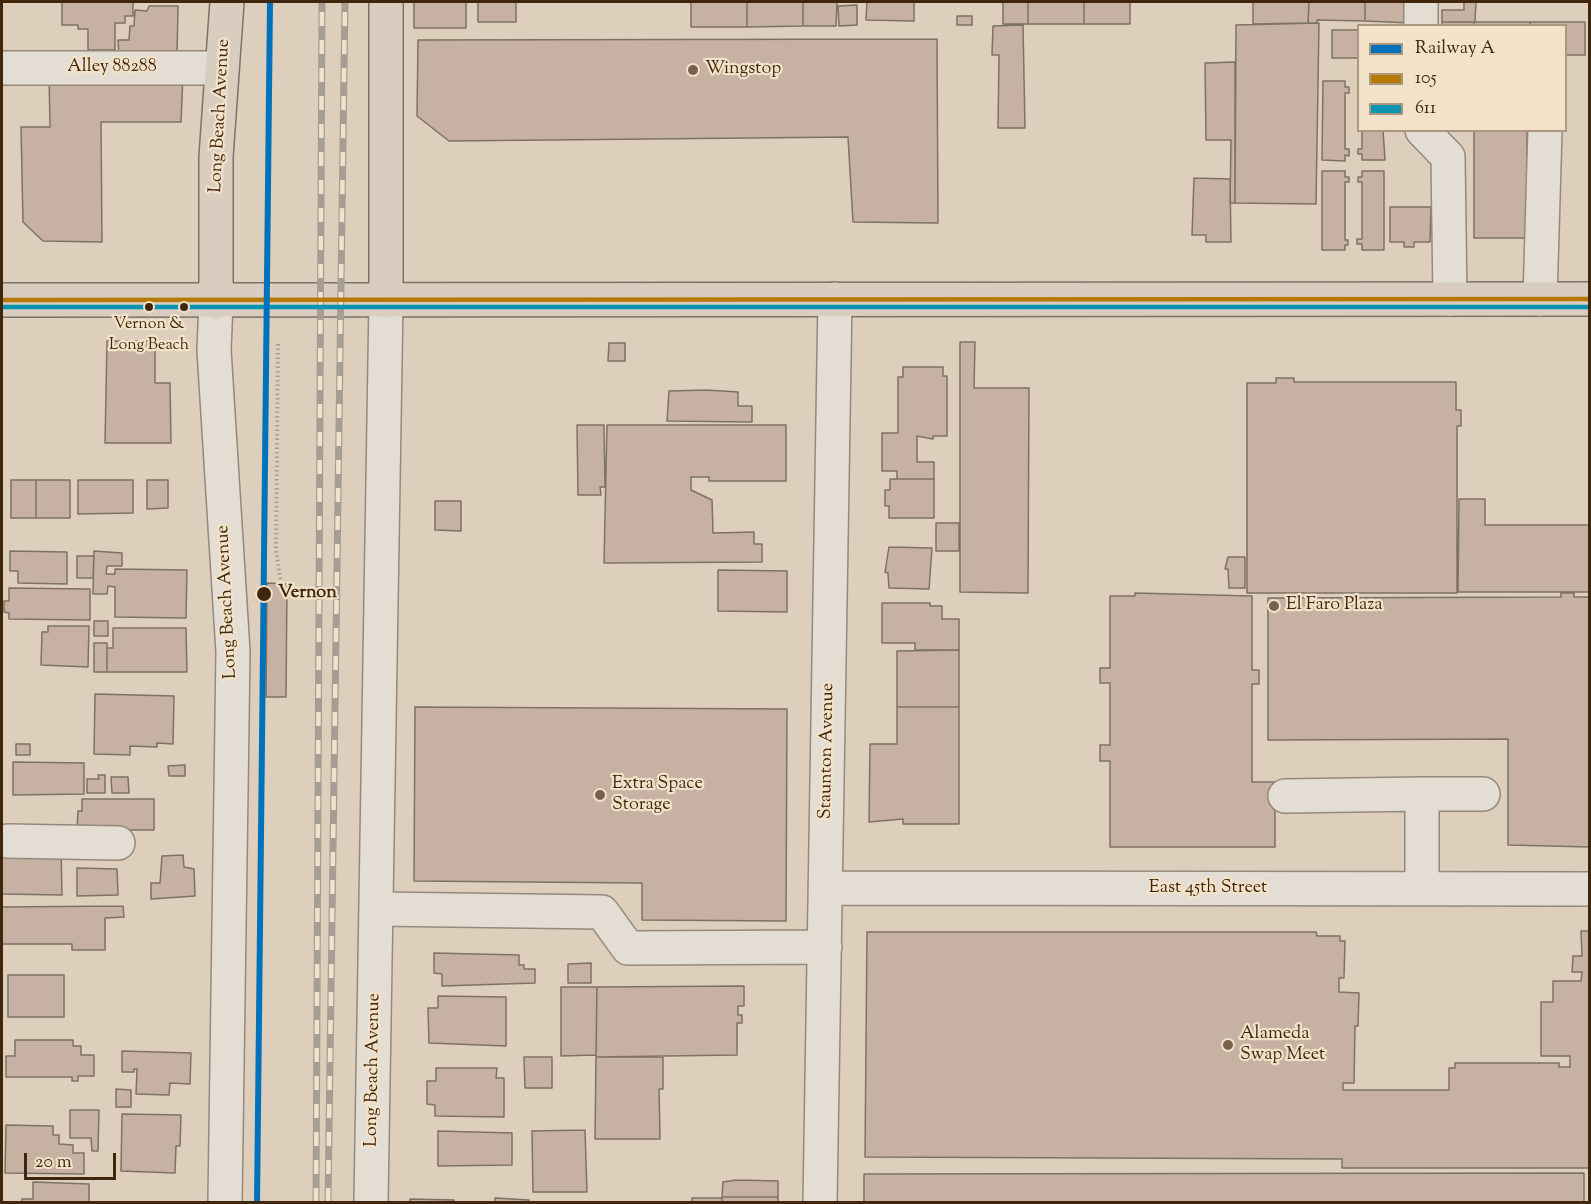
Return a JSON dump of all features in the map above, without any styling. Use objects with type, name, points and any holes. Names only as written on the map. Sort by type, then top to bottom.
[{"type":"main road","name":"Long Beach Avenue","points":[[216,302],[216,157],[227,2]]},
{"type":"main road","name":"Long Beach Avenue","points":[[386,2],[386,300]]},
{"type":"main road","points":[[2,300],[216,302],[1590,299]]},
{"type":"street","points":[[1421,2],[1421,24]]},
{"type":"street","name":"Alley 88288","points":[[2,68],[222,68]]},
{"type":"street","points":[[1424,132],[1448,157],[1450,299]]},
{"type":"street","points":[[1540,299],[1545,132]]},
{"type":"street","name":"Long Beach Avenue","points":[[371,1203],[386,300]]},
{"type":"street","name":"Staunton Avenue","points":[[820,1203],[835,300]]},
{"type":"street","name":"Long Beach Avenue","points":[[216,302],[214,350],[233,652],[225,1203]]},
{"type":"street","points":[[1285,795],[1483,795]]},
{"type":"street","points":[[1422,795],[1422,889]]},
{"type":"street","points":[[8,842],[118,843]]},
{"type":"street","name":"East 45th Street","points":[[826,888],[1590,889]]},
{"type":"street","points":[[377,909],[602,912],[628,948],[825,947]]},
{"type":"path","points":[[278,344],[276,550],[281,583]]},
{"type":"building","points":[[62,2],[133,2],[133,16],[125,16],[125,23],[115,23],[115,50],[88,50],[88,29],[78,29],[78,25],[62,25]]},
{"type":"building","points":[[414,2],[466,2],[466,28],[414,28]]},
{"type":"building","points":[[478,2],[516,2],[516,22],[478,22]]},
{"type":"building","points":[[691,2],[747,2],[747,27],[691,27]]},
{"type":"building","points":[[747,2],[803,2],[803,26],[747,27]]},
{"type":"building","points":[[803,2],[837,2],[836,26],[803,26]]},
{"type":"building","points":[[867,2],[914,2],[914,21],[866,20]]},
{"type":"building","points":[[1003,2],[1028,2],[1028,24],[1003,24]]},
{"type":"building","points":[[1028,2],[1084,2],[1084,24],[1028,24]]},
{"type":"building","points":[[1084,2],[1130,2],[1130,24],[1084,24]]},
{"type":"building","points":[[1253,2],[1309,2],[1308,23],[1253,24]]},
{"type":"building","points":[[1309,2],[1365,2],[1365,21],[1317,20],[1317,23],[1308,23]]},
{"type":"building","points":[[1365,2],[1411,2],[1411,23],[1365,21]]},
{"type":"building","points":[[1464,2],[1476,2],[1475,22],[1442,22],[1442,10],[1464,10]]},
{"type":"building","points":[[857,5],[857,25],[839,26],[838,6]]},
{"type":"building","points":[[149,6],[178,6],[177,56],[119,56],[118,40],[129,40],[130,26],[134,26],[135,10],[147,11]]},
{"type":"building","points":[[957,16],[972,16],[972,25],[957,25]]},
{"type":"building","points":[[1442,22],[1474,22],[1474,24],[1442,24]]},
{"type":"building","points":[[1474,22],[1530,22],[1530,24],[1474,24]]},
{"type":"building","points":[[1530,22],[1585,22],[1585,55],[1567,55],[1567,24],[1530,24]]},
{"type":"building","points":[[1319,23],[1316,204],[1235,203],[1236,25]]},
{"type":"building","points":[[1023,25],[1025,128],[998,128],[999,55],[992,55],[993,26]]},
{"type":"building","points":[[1332,30],[1357,30],[1357,58],[1332,58]]},
{"type":"building","points":[[937,39],[938,223],[853,222],[848,137],[449,141],[417,116],[418,40]]},
{"type":"building","points":[[1235,62],[1235,203],[1230,203],[1231,140],[1206,140],[1205,63]]},
{"type":"building","points":[[49,74],[183,74],[181,122],[101,122],[102,242],[43,241],[23,222],[21,127],[50,127]]},
{"type":"building","points":[[1323,81],[1345,81],[1345,87],[1349,87],[1349,93],[1345,93],[1345,149],[1349,149],[1349,156],[1345,155],[1345,161],[1322,160]]},
{"type":"building","points":[[1362,132],[1383,132],[1385,160],[1362,160],[1362,154],[1358,154],[1358,149],[1362,149]]},
{"type":"building","points":[[1474,132],[1527,132],[1527,238],[1474,238]]},
{"type":"building","points":[[1322,171],[1345,171],[1345,177],[1349,177],[1349,182],[1345,182],[1345,240],[1348,240],[1348,245],[1345,245],[1345,250],[1322,250]]},
{"type":"building","points":[[1362,171],[1384,171],[1384,250],[1362,250],[1362,244],[1357,244],[1357,239],[1362,239],[1362,182],[1358,182],[1358,177],[1362,177]]},
{"type":"building","points":[[1194,178],[1230,179],[1231,242],[1206,242],[1206,235],[1192,235]]},
{"type":"building","points":[[1390,207],[1431,207],[1430,242],[1414,242],[1414,247],[1404,247],[1404,242],[1390,242]]},
{"type":"building","points":[[107,341],[155,341],[155,383],[170,383],[171,443],[105,443]]},
{"type":"building","points":[[960,342],[975,342],[974,388],[1029,388],[1028,593],[960,592]]},
{"type":"building","points":[[609,343],[625,343],[625,361],[608,361]]},
{"type":"building","points":[[903,367],[943,367],[943,376],[947,376],[947,436],[933,436],[933,439],[917,436],[917,462],[934,462],[934,479],[897,479],[897,471],[882,471],[882,433],[898,433],[898,377],[903,377]]},
{"type":"building","points":[[1276,378],[1294,378],[1294,382],[1456,382],[1456,410],[1461,410],[1461,426],[1457,426],[1457,593],[1247,593],[1247,383],[1276,383]]},
{"type":"building","points":[[669,391],[738,392],[738,406],[752,406],[752,422],[667,421]]},
{"type":"building","points":[[577,425],[604,425],[605,487],[600,487],[601,495],[578,495]]},
{"type":"building","points":[[607,425],[786,425],[786,481],[709,481],[709,477],[691,477],[691,490],[712,500],[713,533],[754,532],[754,544],[762,544],[762,562],[604,563]]},
{"type":"building","points":[[890,479],[934,479],[934,518],[889,518],[889,506],[885,506],[885,490],[890,490]]},
{"type":"building","points":[[11,480],[36,480],[36,518],[11,518]]},
{"type":"building","points":[[36,480],[70,480],[70,518],[36,518]]},
{"type":"building","points":[[78,480],[133,480],[133,513],[78,514]]},
{"type":"building","points":[[147,480],[168,480],[168,508],[147,509]]},
{"type":"building","points":[[1459,499],[1485,499],[1485,525],[1590,525],[1590,592],[1458,592]]},
{"type":"building","points":[[435,501],[461,501],[461,531],[435,530]]},
{"type":"building","points":[[936,523],[959,523],[959,551],[936,551]]},
{"type":"building","points":[[889,547],[932,548],[929,589],[889,588],[888,573],[885,572]]},
{"type":"building","points":[[10,551],[67,552],[67,584],[18,583],[18,571],[10,571]]},
{"type":"building","points":[[94,551],[122,553],[122,566],[107,566],[106,574],[115,574],[115,569],[187,570],[186,618],[115,617],[115,587],[108,586],[107,594],[93,594]]},
{"type":"building","points":[[77,556],[94,556],[93,578],[77,578]]},
{"type":"building","points":[[1228,557],[1245,557],[1245,588],[1229,588],[1228,569],[1225,569]]},
{"type":"building","points":[[718,570],[787,571],[787,612],[718,611]]},
{"type":"building","points":[[267,583],[287,584],[286,697],[266,697]]},
{"type":"building","points":[[9,588],[90,589],[90,620],[9,619],[9,613],[4,612],[4,601],[9,601]]},
{"type":"building","points":[[1135,593],[1252,596],[1252,670],[1259,670],[1259,684],[1252,684],[1252,782],[1275,782],[1275,847],[1110,847],[1110,761],[1100,761],[1100,745],[1110,745],[1110,683],[1100,683],[1100,668],[1110,668],[1110,596],[1135,596]]},
{"type":"building","points":[[1561,593],[1574,593],[1574,597],[1590,597],[1590,847],[1508,845],[1508,739],[1268,740],[1268,598],[1561,597]]},
{"type":"building","points":[[882,603],[930,603],[930,606],[942,606],[942,619],[959,619],[959,650],[915,650],[915,643],[882,643]]},
{"type":"building","points":[[94,621],[108,621],[108,636],[94,636]]},
{"type":"building","points":[[48,626],[89,626],[88,667],[41,665],[42,632],[48,632]]},
{"type":"building","points":[[113,628],[186,628],[187,672],[107,672],[107,648],[113,648]]},
{"type":"building","points":[[94,643],[107,643],[107,672],[94,672]]},
{"type":"building","points":[[959,650],[959,707],[897,707],[897,651]]},
{"type":"building","points":[[95,694],[174,696],[173,744],[157,743],[157,747],[130,746],[130,755],[94,754]]},
{"type":"building","name":"Extra Space Storage","points":[[415,707],[787,709],[786,921],[642,920],[642,883],[414,881]]},
{"type":"building","points":[[897,707],[959,707],[959,824],[903,824],[903,819],[869,822],[870,744],[897,744]]},
{"type":"building","points":[[16,744],[30,744],[30,755],[16,755]]},
{"type":"building","points":[[13,762],[84,763],[84,794],[13,795]]},
{"type":"building","points":[[185,765],[185,776],[169,776],[168,766]]},
{"type":"building","points":[[98,775],[105,775],[105,793],[87,793],[87,779],[99,779]]},
{"type":"building","points":[[111,777],[128,777],[129,793],[112,793]]},
{"type":"building","points":[[82,799],[154,799],[154,830],[77,830],[78,811],[82,811]]},
{"type":"building","points":[[2,831],[61,847],[62,895],[2,894]]},
{"type":"building","points":[[183,855],[184,867],[194,869],[195,896],[151,899],[151,883],[160,883],[162,856]]},
{"type":"building","points":[[77,868],[117,869],[118,895],[77,896]]},
{"type":"building","points":[[123,906],[124,917],[105,918],[105,950],[72,950],[72,944],[2,944],[2,907]]},
{"type":"building","name":"Alameda Swap Meet","points":[[1581,931],[1590,931],[1590,1168],[1342,1168],[1342,1159],[865,1157],[867,932],[1316,932],[1317,936],[1340,936],[1340,941],[1345,941],[1344,978],[1339,978],[1339,992],[1359,993],[1358,1026],[1355,1026],[1354,1083],[1343,1083],[1343,1090],[1449,1090],[1449,1068],[1455,1068],[1455,1063],[1559,1063],[1559,1067],[1570,1067],[1570,1056],[1541,1056],[1541,1002],[1553,1002],[1553,981],[1581,981],[1582,972],[1572,972],[1573,956],[1582,956]]},
{"type":"building","points":[[434,953],[519,955],[519,965],[524,965],[524,969],[535,969],[535,983],[442,986],[442,974],[434,973]]},
{"type":"building","points":[[591,963],[591,983],[568,983],[568,964]]},
{"type":"building","points":[[8,975],[64,975],[64,1017],[8,1017]]},
{"type":"building","points":[[744,986],[744,1006],[738,1006],[738,1015],[742,1015],[742,1023],[737,1023],[737,1055],[596,1057],[597,987]]},
{"type":"building","points":[[561,987],[597,987],[596,1055],[561,1056]]},
{"type":"building","points":[[438,996],[506,997],[506,1046],[429,1043],[428,1008],[438,1008]]},
{"type":"building","points":[[15,1040],[73,1040],[73,1046],[81,1046],[81,1055],[94,1055],[94,1076],[78,1076],[78,1081],[72,1081],[72,1077],[6,1077],[6,1056],[15,1056]]},
{"type":"building","points":[[122,1051],[191,1053],[190,1084],[170,1083],[169,1095],[136,1094],[137,1069],[134,1069],[134,1072],[122,1072]]},
{"type":"building","points":[[524,1057],[552,1057],[552,1088],[525,1088]]},
{"type":"building","points":[[596,1057],[663,1057],[663,1089],[659,1089],[660,1139],[595,1139]]},
{"type":"building","points":[[436,1068],[497,1068],[496,1078],[504,1078],[504,1117],[435,1116],[435,1105],[427,1104],[427,1081],[436,1081]]},
{"type":"building","points":[[116,1089],[131,1090],[131,1107],[116,1107]]},
{"type":"building","points":[[70,1110],[99,1110],[98,1151],[92,1151],[91,1138],[70,1138]]},
{"type":"building","points":[[122,1114],[181,1115],[180,1146],[176,1146],[175,1173],[121,1171]]},
{"type":"building","points":[[6,1125],[53,1126],[53,1135],[59,1135],[59,1144],[73,1145],[73,1153],[84,1153],[84,1174],[5,1173]]},
{"type":"building","points":[[585,1130],[587,1192],[533,1192],[532,1131]]},
{"type":"building","points":[[438,1131],[512,1133],[512,1165],[438,1166]]},
{"type":"building","points":[[1584,1173],[1584,1202],[864,1202],[864,1174]]},
{"type":"building","points":[[778,1181],[778,1197],[722,1197],[723,1182]]},
{"type":"building","points":[[33,1182],[89,1184],[89,1202],[22,1202],[22,1199],[33,1199]]},
{"type":"building","points":[[722,1197],[778,1197],[778,1202],[722,1202]]},
{"type":"building","points":[[495,1198],[529,1200],[529,1202],[495,1202]]},
{"type":"building","points":[[692,1198],[722,1198],[722,1202],[692,1202]]},
{"type":"building","points":[[410,1199],[454,1200],[454,1202],[410,1202]]},
{"type":"railway","points":[[316,1202],[322,2]]},
{"type":"railway","points":[[328,1202],[345,2]]},
{"type":"rail line","name":"A","points":[[257,1202],[270,2]]},
{"type":"transit line","name":"105","points":[[2,300],[1590,299]]},
{"type":"transit line","name":"611","points":[[2,307],[1590,307]]},
{"type":"place","name":"Wingstop","points":[[693,70]]},
{"type":"place","name":"Vernon & Long Beach","points":[[149,307]]},
{"type":"place","name":"Vernon","points":[[264,594]]},
{"type":"place","name":"El Faro Plaza","points":[[1274,606]]},
{"type":"place","name":"Extra Space Storage","points":[[600,795]]},
{"type":"place","name":"Alameda Swap Meet","points":[[1228,1045]]}]
